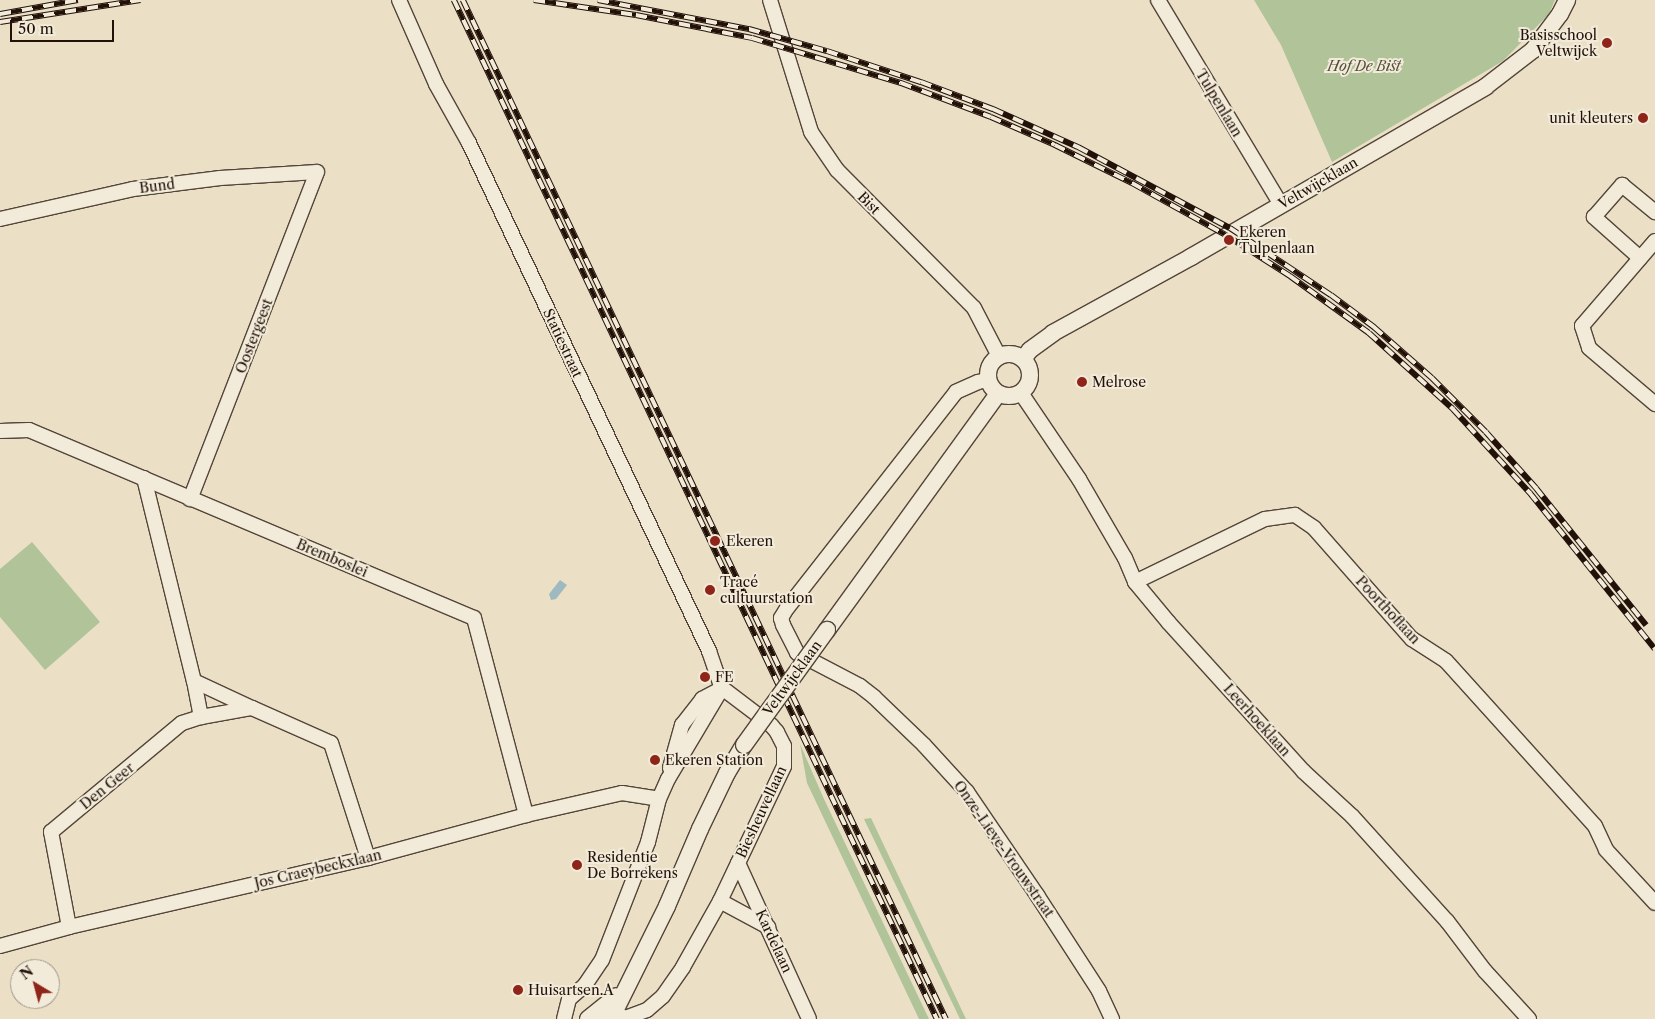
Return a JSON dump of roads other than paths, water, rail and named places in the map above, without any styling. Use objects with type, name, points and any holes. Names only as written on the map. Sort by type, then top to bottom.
[{"type":"street","name":"Statiestraat","points":[[399,0],[436,84],[469,143],[709,650],[722,688]]},
{"type":"street","name":"Bist","points":[[770,0],[811,132],[837,170],[974,308],[999,356]]},
{"type":"street","name":"Tulpenlaan","points":[[1158,0],[1281,205]]},
{"type":"street","name":"Veltwijcklaan","points":[[1023,358],[1030,350],[1053,333],[1281,205],[1485,87],[1532,50],[1560,14],[1567,0]]},
{"type":"street","name":"Bund","points":[[0,219],[133,189],[220,178],[317,172]]},
{"type":"street","name":"Oostergeest","points":[[190,498],[317,172]]},
{"type":"street","points":[[1640,258],[1594,217],[1622,185],[1655,212]]},
{"type":"street","points":[[1655,241],[1582,326],[1589,348],[1655,404]]},
{"type":"street","points":[[1011,354],[1023,358],[1030,370],[1030,382],[1022,393],[1010,397],[998,394],[988,380],[989,366],[999,356],[1011,354]]},
{"type":"street","name":"Onze-Lieve-Vrouwstraat","points":[[988,380],[978,382],[956,392],[787,608],[781,618],[782,624],[797,653],[860,686],[874,697],[924,745],[967,792],[1099,991],[1112,1019]]},
{"type":"street","name":"Leerhoeklaan","points":[[1022,393],[1079,479],[1125,558],[1135,582],[1303,771],[1352,816],[1448,921],[1485,971],[1529,1019]]},
{"type":"street","name":"Veltwijcklaan","points":[[611,1016],[667,906],[727,773],[744,745],[998,394]]},
{"type":"street","name":"Bremboslei","points":[[0,431],[29,430],[474,618],[526,815]]},
{"type":"street","points":[[144,478],[194,681],[201,717]]},
{"type":"street","name":"Poorthoflaan","points":[[1135,582],[1266,518],[1295,515],[1314,528],[1412,639],[1446,661],[1595,826],[1606,850],[1655,902]]},
{"type":"street","points":[[194,681],[330,743],[368,858]]},
{"type":"street","points":[[564,1019],[569,998],[584,985],[602,960],[648,842],[658,799],[668,779],[676,742],[682,725],[702,699],[722,688]]},
{"type":"street","name":"Biesheuvellaan","points":[[611,1016],[625,1018],[647,1010],[663,996],[684,967],[720,900],[781,777],[785,763],[784,746],[771,725],[722,688]]},
{"type":"street","name":"Den Geer","points":[[69,927],[51,832],[182,724],[201,717],[252,708]]},
{"type":"street","name":"Jos Craeybeckxlaan","points":[[0,946],[69,927],[368,858],[526,815],[622,793],[658,799]]},
{"type":"street","name":"Kardelaan","points":[[738,863],[809,1019]]},
{"type":"street","points":[[720,900],[768,927]]},
{"type":"street","name":"Veltwijcklaan","points":[[588,1019],[606,1006],[627,986]]},
{"type":"water","points":[[560,580],[567,585],[556,599],[551,600],[549,594]]},
{"type":"railway","points":[[0,14],[78,0]]},
{"type":"railway","points":[[0,22],[140,0]]},
{"type":"railway","points":[[454,0],[937,1019]]},
{"type":"railway","points":[[463,0],[946,1019]]},
{"type":"railway","points":[[534,0],[636,15],[752,38],[901,83],[991,117],[1055,145],[1132,183],[1226,235],[1290,276],[1369,333],[1453,409],[1530,493],[1655,649]]},
{"type":"railway","points":[[598,0],[749,29],[827,51],[921,82],[993,109],[1078,147],[1230,228],[1331,295],[1374,327],[1432,378],[1486,432],[1536,488],[1646,625]]},
{"type":"place","name":"Basisschool Veltwijck","points":[[1607,43]]},
{"type":"place","name":"unit kleuters","points":[[1643,118]]},
{"type":"place","name":"Ekeren Tulpenlaan","points":[[1229,240]]},
{"type":"place","name":"Melrose","points":[[1082,382]]},
{"type":"place","name":"Ekeren","points":[[715,541]]},
{"type":"place","name":"Tracé cultuurstation","points":[[710,590]]},
{"type":"place","name":"FE","points":[[705,677]]},
{"type":"place","name":"Ekeren Station","points":[[655,760]]},
{"type":"place","name":"Residentie De Borrekens","points":[[577,865]]},
{"type":"place","name":"Huisartsen.A","points":[[518,990]]},
{"type":"park label","name":"Hof De Bist","points":[[1364,66]]}]
